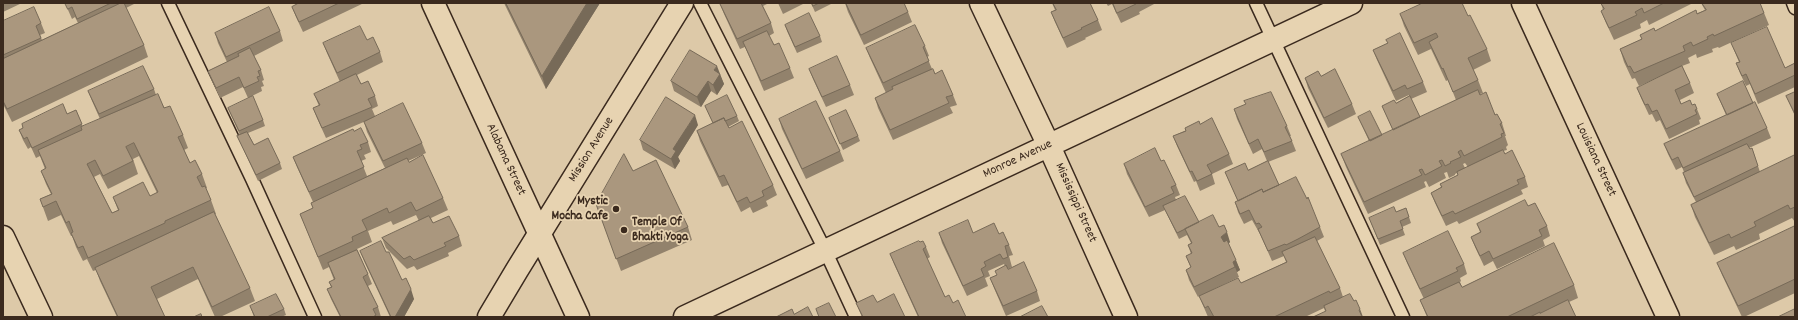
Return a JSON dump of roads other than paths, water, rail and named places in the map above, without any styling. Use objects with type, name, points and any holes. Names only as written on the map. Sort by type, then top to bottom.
[{"type":"street","name":"Alabama Street","points":[[433,3],[578,317]]},
{"type":"street","name":"Mission Avenue","points":[[489,317],[682,3]]},
{"type":"street","name":"Mississippi Street","points":[[981,3],[1049,146],[1126,317]]},
{"type":"street","name":"Monroe Avenue","points":[[684,317],[1351,3]]},
{"type":"street","name":"Louisiana Street","points":[[1523,3],[1668,317]]},
{"type":"street","points":[[3,237],[40,317]]},
{"type":"lane","points":[[168,3],[252,179],[315,317]]},
{"type":"lane","points":[[700,3],[825,250],[856,317]]},
{"type":"lane","points":[[1256,3],[1403,317]]},
{"type":"lane","points":[[1793,3],[1795,8]]},
{"type":"place","name":"Mystic Mocha Cafe","points":[[616,209]]},
{"type":"place","name":"Temple Of Bhakti Yoga","points":[[624,230]]}]
